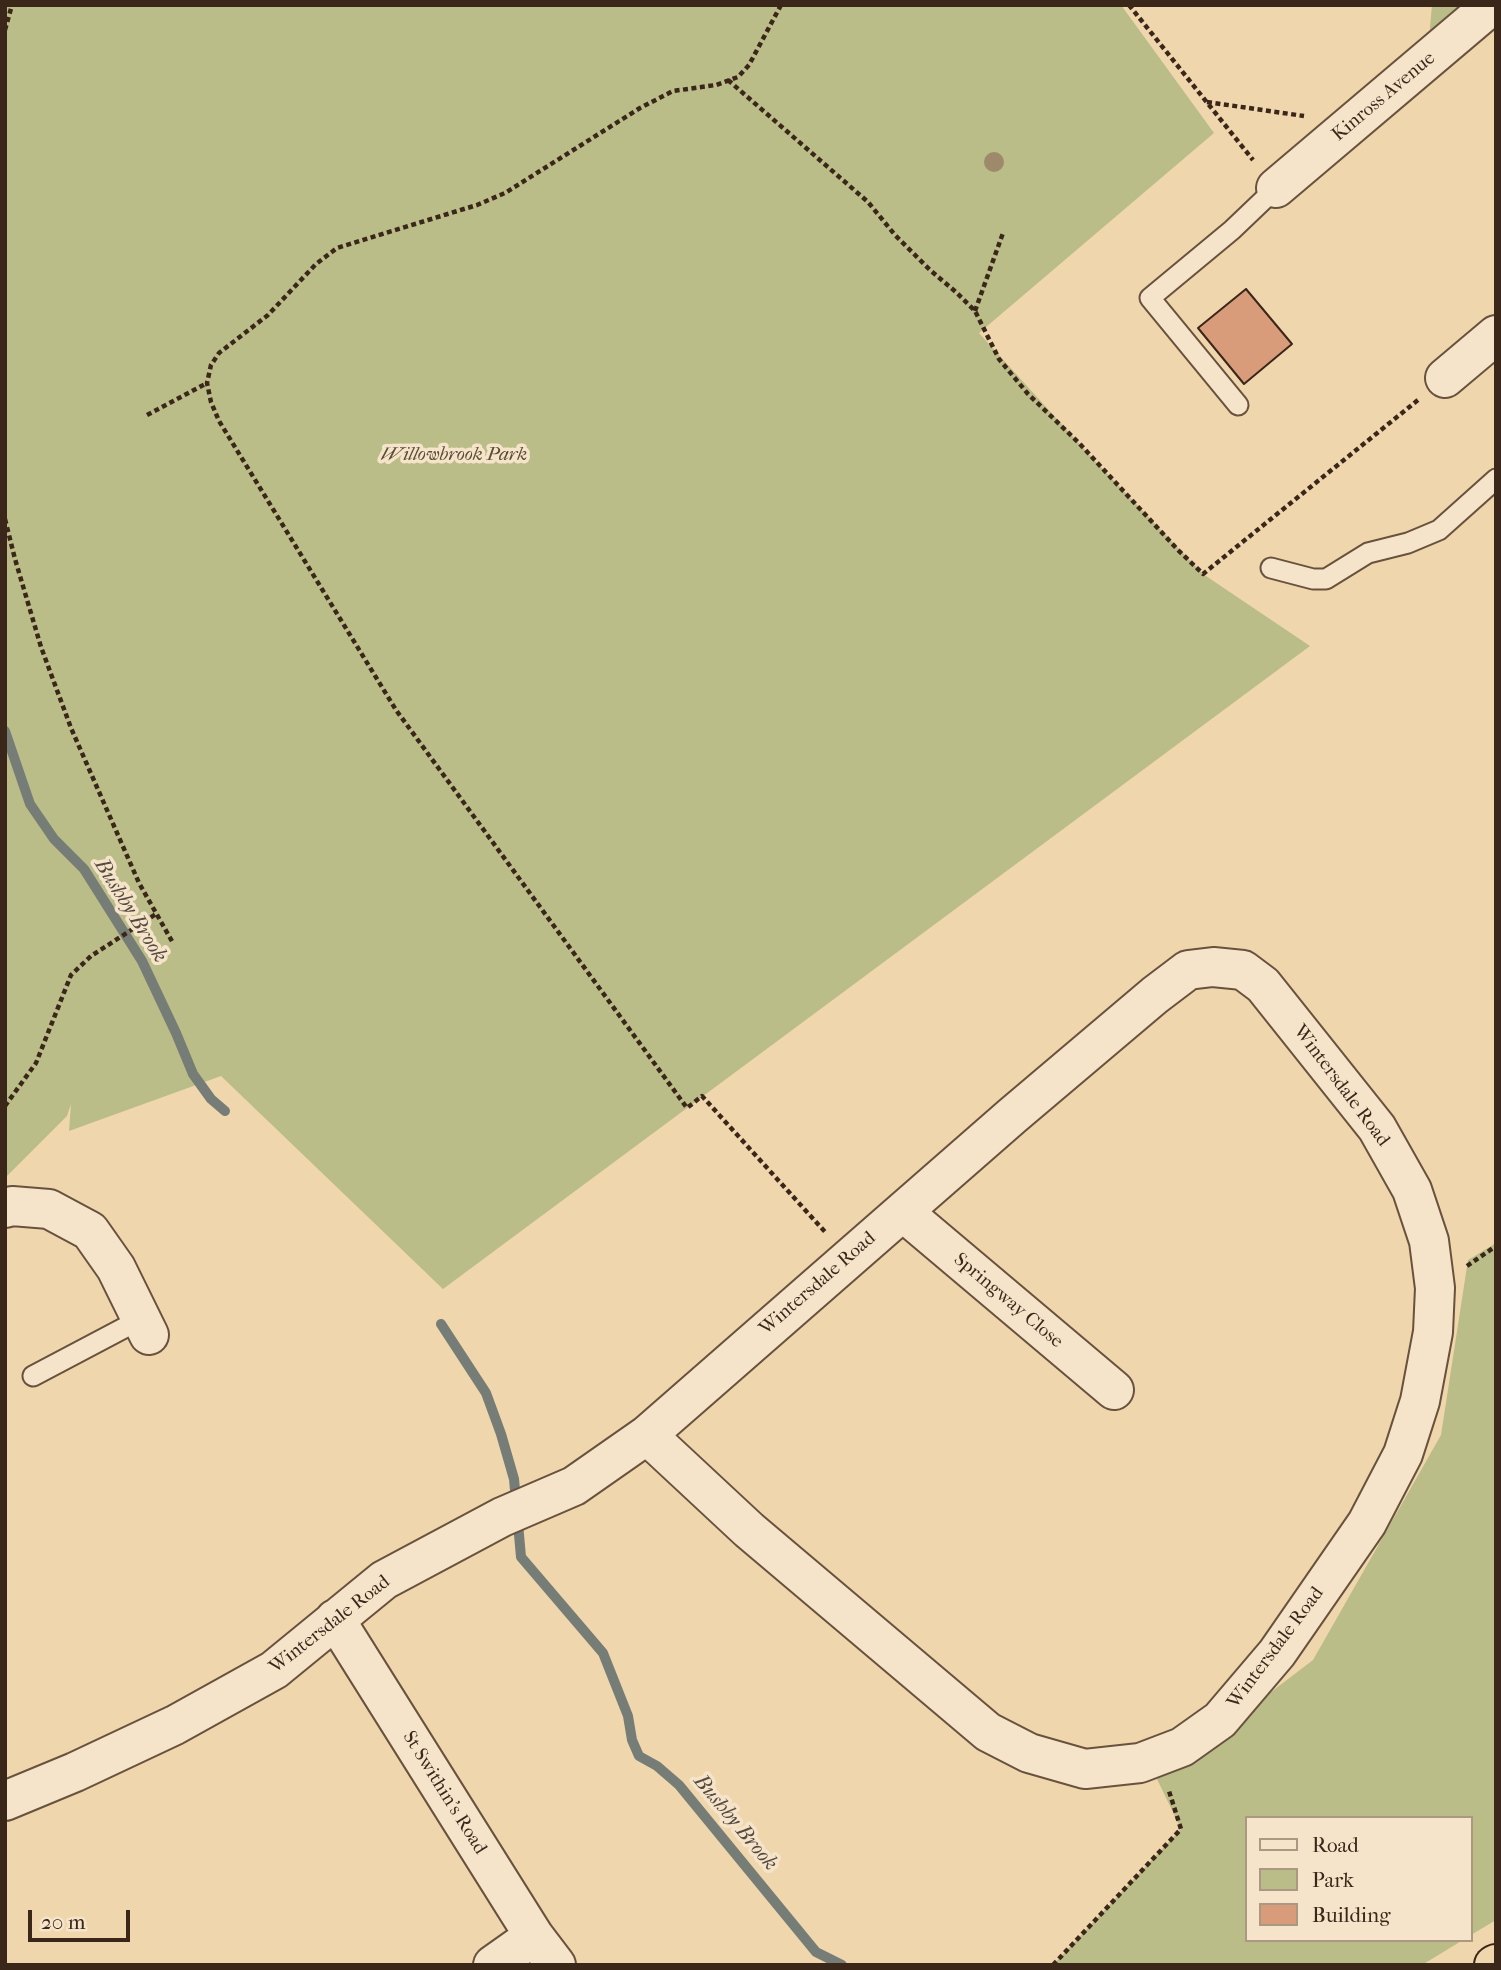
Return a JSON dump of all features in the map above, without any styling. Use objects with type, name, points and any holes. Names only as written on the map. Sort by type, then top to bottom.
[{"type":"street","name":"Kinross Avenue","points":[[1276,188],[1492,5]]},
{"type":"street","points":[[1445,378],[1496,335]]},
{"type":"street","name":"Wintersdale Road","points":[[5,1801],[175,1725],[274,1670],[384,1580],[574,1486],[647,1435],[1012,1116],[1188,970],[1213,967],[1242,970],[1263,985],[1377,1128],[1412,1190],[1429,1241],[1435,1287],[1433,1332],[1420,1401],[1403,1454],[1367,1523],[1277,1653],[1220,1720],[1182,1746],[1140,1763],[1085,1769],[1029,1754],[988,1732],[749,1530],[647,1435]]},
{"type":"street","points":[[5,1208],[12,1206],[49,1209],[90,1231],[116,1268],[145,1327]]},
{"type":"street","name":"Springway Close","points":[[903,1212],[1114,1390]]},
{"type":"street","name":"St Swithin's Road","points":[[335,1619],[545,1950]]},
{"type":"street","points":[[493,1965],[545,1950]]},
{"type":"lane","points":[[1238,405],[1150,298],[1232,230],[1276,188]]},
{"type":"lane","points":[[1271,568],[1313,579],[1326,579],[1368,553],[1408,543],[1439,530],[1496,479]]},
{"type":"lane","points":[[33,1376],[145,1327]]},
{"type":"path","points":[[5,30],[12,5]]},
{"type":"path","points":[[781,5],[749,65],[738,77],[716,85],[673,91],[640,108],[505,193],[477,205],[337,248],[316,264],[268,315],[219,353],[211,365],[207,383],[219,421],[396,710],[687,1108],[702,1096],[848,1257]]},
{"type":"path","points":[[1129,5],[1276,188]]},
{"type":"path","points":[[728,80],[868,202],[930,271],[975,311],[999,359],[1028,394],[1079,443],[1203,574],[1445,378]]},
{"type":"path","points":[[1207,102],[1353,124]]},
{"type":"path","points":[[975,311],[1003,233]]},
{"type":"path","points":[[147,415],[207,383]]},
{"type":"path","points":[[5,519],[41,647],[71,727],[139,883],[173,943]]},
{"type":"path","points":[[5,1106],[36,1063],[71,975],[91,956],[156,914]]},
{"type":"path","points":[[1053,1965],[1181,1829],[1158,1756]]},
{"type":"green space","name":"Willowbrook Park","points":[[5,5],[1121,5],[1214,133],[979,333],[1094,460],[1203,574],[1310,646],[443,1289],[221,1076],[69,1131],[71,1104],[67,1116],[5,1178]]},
{"type":"green space","points":[[1432,5],[1493,5],[1427,61]]},
{"type":"green space","points":[[1496,1243],[1496,1920],[1473,1934],[1473,1816],[1246,1816],[1246,1942],[1460,1942],[1422,1965],[1053,1965],[1181,1829],[1157,1779],[1313,1660],[1441,1435],[1468,1260]]},
{"type":"building","points":[[1246,289],[1292,344],[1244,384],[1198,328]]},
{"type":"waterway","name":"Bushby Brook","points":[[5,731],[30,804],[54,839],[84,869],[142,961],[193,1074],[211,1099],[225,1111]]},
{"type":"waterway","name":"Bushby Brook","points":[[441,1324],[486,1393],[501,1434],[514,1479],[521,1557],[603,1653],[628,1716],[632,1740],[639,1756],[657,1766],[679,1785],[816,1952],[842,1965]]}]
